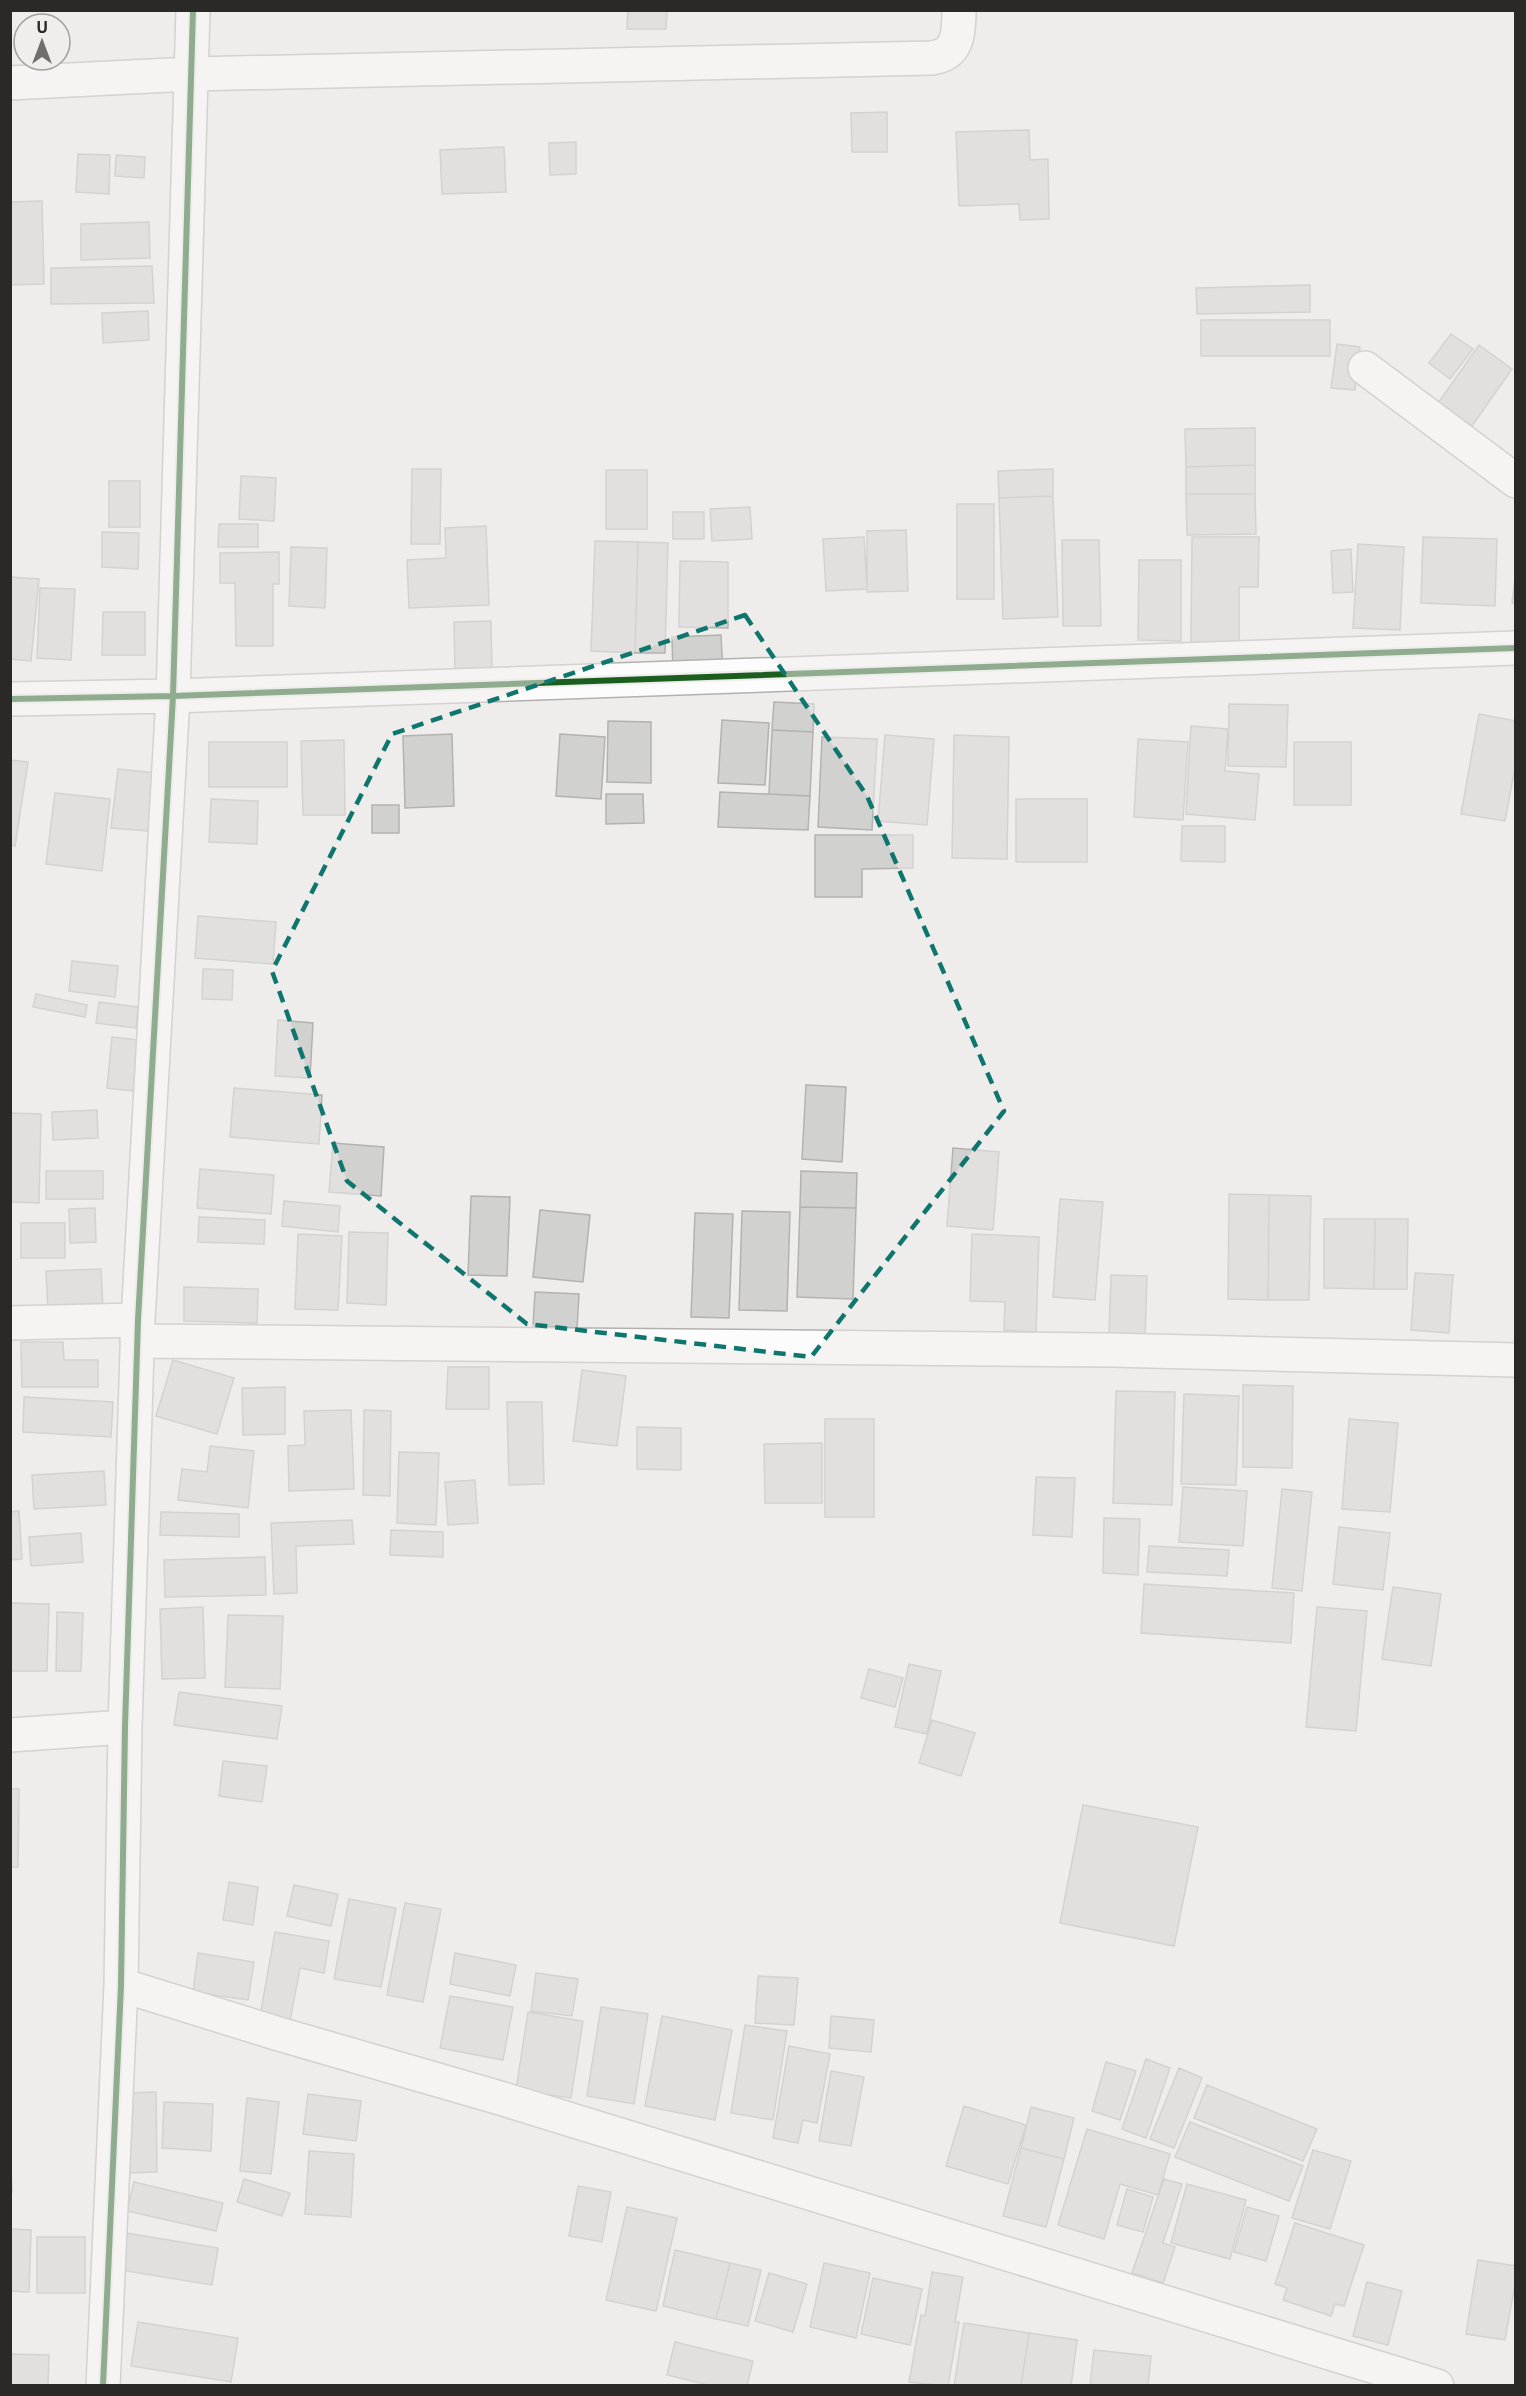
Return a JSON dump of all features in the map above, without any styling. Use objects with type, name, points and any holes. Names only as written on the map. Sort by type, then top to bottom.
[{"type":"street","points":[[103,2385],[121,1985],[137,1330],[173,696],[193,10]]},
{"type":"street","points":[[10,83],[191,74],[931,58],[943,56],[951,51],[958,31],[959,10]]},
{"type":"street","points":[[1365,368],[1515,481]]},
{"type":"street","points":[[10,699],[173,696],[1515,648]]},
{"type":"street","points":[[10,1323],[137,1330],[1515,1360]]},
{"type":"street","points":[[10,1735],[126,1727]]},
{"type":"street","points":[[121,1985],[279,2034],[500,2098],[1437,2385]]},
{"type":"highlighted area","points":[[745,615],[867,796],[1004,1111],[811,1357],[527,1324],[347,1181],[272,971],[392,734]]},
{"type":"building","points":[[628,10],[667,10],[666,29],[627,29]]},
{"type":"building","points":[[887,112],[887,152],[852,152],[851,113]]},
{"type":"building","points":[[1029,130],[1030,160],[1048,159],[1049,219],[1020,220],[1019,204],[959,206],[956,132]]},
{"type":"building","points":[[576,142],[576,174],[550,175],[549,143]]},
{"type":"building","points":[[504,147],[506,192],[442,194],[440,150]]},
{"type":"building","points":[[78,154],[110,155],[109,194],[76,192]]},
{"type":"building","points":[[116,155],[145,157],[144,178],[115,176]]},
{"type":"building","points":[[42,201],[44,284],[10,285],[10,202]]},
{"type":"building","points":[[149,222],[150,258],[81,260],[81,224]]},
{"type":"building","points":[[152,266],[154,303],[51,304],[51,268]]},
{"type":"building","points":[[1310,285],[1310,312],[1197,314],[1196,288]]},
{"type":"building","points":[[148,311],[149,340],[103,343],[102,313]]},
{"type":"building","points":[[1201,320],[1330,320],[1330,356],[1201,356]]},
{"type":"building","points":[[1451,334],[1473,349],[1450,379],[1429,363]]},
{"type":"building","points":[[1337,344],[1360,347],[1355,390],[1331,388]]},
{"type":"building","points":[[1479,345],[1512,369],[1472,426],[1438,403]]},
{"type":"building","points":[[1255,428],[1255,465],[1186,467],[1185,429]]},
{"type":"building","points":[[1255,465],[1255,494],[1186,494],[1186,467]]},
{"type":"building","points":[[412,469],[441,469],[440,544],[411,544]]},
{"type":"building","points":[[1053,469],[1053,496],[999,498],[998,471]]},
{"type":"building","points":[[606,470],[647,470],[647,529],[606,529]]},
{"type":"building","points":[[241,476],[276,478],[274,521],[239,519]]},
{"type":"building","points":[[109,481],[140,481],[140,527],[109,527]]},
{"type":"building","points":[[1186,494],[1255,494],[1256,534],[1187,535]]},
{"type":"building","points":[[1053,496],[1058,617],[1003,619],[999,498]]},
{"type":"building","points":[[957,504],[994,504],[994,599],[957,599]]},
{"type":"building","points":[[750,507],[752,539],[712,541],[710,509]]},
{"type":"building","points":[[673,512],[704,512],[704,539],[673,539]]},
{"type":"building","points":[[219,524],[258,524],[258,547],[218,547]]},
{"type":"building","points":[[486,526],[489,605],[409,608],[407,560],[446,558],[445,528]]},
{"type":"building","points":[[906,530],[908,591],[867,592],[867,531]]},
{"type":"building","points":[[102,532],[139,533],[138,569],[102,567]]},
{"type":"building","points":[[864,537],[867,589],[826,591],[823,539]]},
{"type":"building","points":[[1192,537],[1259,537],[1258,587],[1239,587],[1239,643],[1191,642]]},
{"type":"building","points":[[1423,537],[1497,539],[1495,606],[1421,603]]},
{"type":"building","points":[[1062,540],[1099,540],[1101,626],[1063,626]]},
{"type":"building","points":[[595,541],[638,542],[635,653],[591,651]]},
{"type":"building","points":[[638,542],[668,543],[665,653],[635,653]]},
{"type":"building","points":[[1358,544],[1404,547],[1400,630],[1353,628]]},
{"type":"building","points":[[291,547],[327,548],[325,608],[289,606]]},
{"type":"building","points":[[1351,549],[1353,592],[1333,593],[1331,551]]},
{"type":"building","points":[[279,552],[279,584],[273,584],[273,646],[236,646],[235,583],[220,583],[220,553]]},
{"type":"building","points":[[1139,560],[1181,560],[1181,641],[1138,640]]},
{"type":"building","points":[[680,561],[728,562],[728,628],[679,627]]},
{"type":"building","points":[[1516,571],[1516,604],[1512,603]]},
{"type":"building","points":[[10,577],[39,579],[31,661],[10,659]]},
{"type":"building","points":[[40,588],[75,589],[71,660],[37,658]]},
{"type":"building","points":[[103,612],[145,612],[145,655],[102,655]]},
{"type":"building","points":[[491,621],[492,671],[455,672],[454,622]]},
{"type":"building","points":[[721,635],[723,673],[673,675],[672,637]]},
{"type":"building","points":[[774,702],[814,704],[813,732],[772,730]]},
{"type":"building","points":[[1229,704],[1288,705],[1286,767],[1228,766]]},
{"type":"building","points":[[1479,714],[1516,721],[1516,762],[1505,821],[1461,814]]},
{"type":"building","points":[[722,720],[769,723],[765,785],[718,783]]},
{"type":"building","points":[[608,721],[651,722],[651,783],[607,782]]},
{"type":"building","points":[[1191,726],[1228,729],[1225,771],[1259,774],[1255,820],[1186,814]]},
{"type":"building","points":[[772,730],[813,732],[810,796],[769,794]]},
{"type":"building","points":[[452,734],[454,806],[405,808],[403,736]]},
{"type":"building","points":[[560,734],[605,737],[601,799],[556,796]]},
{"type":"building","points":[[885,735],[934,739],[927,825],[878,821]]},
{"type":"building","points":[[954,735],[1009,737],[1007,859],[952,858]]},
{"type":"building","points":[[822,737],[877,739],[872,830],[818,827]]},
{"type":"building","points":[[1138,739],[1188,742],[1183,820],[1134,817]]},
{"type":"building","points":[[344,740],[345,815],[303,815],[301,741]]},
{"type":"building","points":[[209,742],[287,742],[287,787],[209,787]]},
{"type":"building","points":[[1294,742],[1351,742],[1351,805],[1294,805]]},
{"type":"building","points":[[10,760],[28,762],[15,846],[10,845]]},
{"type":"building","points":[[118,769],[156,773],[148,831],[111,828]]},
{"type":"building","points":[[720,792],[810,796],[808,830],[718,827]]},
{"type":"building","points":[[55,793],[110,799],[102,871],[46,864]]},
{"type":"building","points":[[606,794],[643,794],[644,823],[606,824]]},
{"type":"building","points":[[211,799],[258,801],[257,844],[209,842]]},
{"type":"building","points":[[1016,799],[1087,799],[1087,862],[1016,862]]},
{"type":"building","points":[[372,805],[399,805],[399,833],[372,833]]},
{"type":"building","points":[[1182,826],[1225,826],[1225,862],[1181,861]]},
{"type":"building","points":[[815,835],[913,835],[913,868],[862,869],[862,897],[815,897]]},
{"type":"building","points":[[198,916],[276,922],[273,964],[195,958]]},
{"type":"building","points":[[72,961],[118,966],[115,997],[69,991]]},
{"type":"building","points":[[203,969],[233,970],[232,1000],[202,999]]},
{"type":"building","points":[[36,994],[87,1005],[85,1017],[33,1007]]},
{"type":"building","points":[[99,1002],[138,1007],[136,1028],[96,1023]]},
{"type":"building","points":[[278,1020],[313,1023],[310,1078],[275,1076]]},
{"type":"building","points":[[112,1037],[138,1040],[133,1091],[107,1088]]},
{"type":"building","points":[[806,1085],[846,1087],[842,1162],[802,1159]]},
{"type":"building","points":[[234,1088],[322,1095],[319,1144],[230,1137]]},
{"type":"building","points":[[97,1110],[98,1138],[53,1140],[52,1112]]},
{"type":"building","points":[[10,1113],[41,1114],[39,1203],[10,1202]]},
{"type":"building","points":[[333,1143],[384,1147],[381,1196],[329,1192]]},
{"type":"building","points":[[953,1148],[999,1152],[993,1230],[947,1226]]},
{"type":"building","points":[[200,1169],[274,1175],[271,1214],[197,1208]]},
{"type":"building","points":[[46,1171],[103,1171],[103,1199],[46,1199]]},
{"type":"building","points":[[801,1171],[857,1173],[856,1208],[800,1207]]},
{"type":"building","points":[[1229,1194],[1269,1195],[1268,1300],[1228,1299]]},
{"type":"building","points":[[1269,1195],[1311,1196],[1309,1300],[1268,1300]]},
{"type":"building","points":[[471,1196],[510,1197],[507,1276],[468,1275]]},
{"type":"building","points":[[1060,1199],[1103,1202],[1095,1300],[1053,1297]]},
{"type":"building","points":[[284,1201],[340,1206],[338,1232],[282,1226]]},
{"type":"building","points":[[800,1207],[856,1208],[853,1299],[797,1297]]},
{"type":"building","points":[[95,1208],[96,1242],[70,1243],[69,1209]]},
{"type":"building","points":[[540,1210],[590,1215],[583,1282],[533,1277]]},
{"type":"building","points":[[742,1211],[790,1212],[787,1311],[739,1310]]},
{"type":"building","points":[[695,1213],[733,1214],[729,1318],[691,1317]]},
{"type":"building","points":[[199,1217],[265,1220],[264,1244],[198,1242]]},
{"type":"building","points":[[1324,1219],[1375,1219],[1374,1289],[1324,1288]]},
{"type":"building","points":[[1375,1219],[1408,1219],[1407,1289],[1374,1289]]},
{"type":"building","points":[[21,1223],[65,1223],[65,1258],[21,1258]]},
{"type":"building","points":[[349,1232],[388,1233],[386,1305],[347,1303]]},
{"type":"building","points":[[298,1234],[342,1236],[338,1310],[295,1309]]},
{"type":"building","points":[[972,1234],[1039,1237],[1036,1332],[1004,1330],[1005,1302],[970,1301]]},
{"type":"building","points":[[101,1269],[103,1309],[48,1312],[46,1271]]},
{"type":"building","points":[[1415,1273],[1453,1275],[1449,1333],[1411,1330]]},
{"type":"building","points":[[1111,1275],[1147,1276],[1145,1337],[1109,1335]]},
{"type":"building","points":[[184,1287],[258,1289],[257,1323],[184,1321]]},
{"type":"building","points":[[535,1292],[579,1294],[577,1328],[533,1326]]},
{"type":"building","points":[[21,1342],[63,1342],[64,1360],[98,1360],[98,1387],[22,1387]]},
{"type":"building","points":[[173,1360],[234,1378],[217,1434],[156,1416]]},
{"type":"building","points":[[448,1367],[489,1367],[489,1409],[446,1409]]},
{"type":"building","points":[[582,1370],[626,1376],[617,1446],[573,1441]]},
{"type":"building","points":[[1243,1385],[1293,1386],[1292,1468],[1243,1467]]},
{"type":"building","points":[[285,1387],[285,1434],[243,1435],[242,1388]]},
{"type":"building","points":[[1116,1391],[1175,1392],[1172,1505],[1113,1503]]},
{"type":"building","points":[[1184,1394],[1239,1396],[1236,1485],[1181,1484]]},
{"type":"building","points":[[24,1397],[113,1402],[111,1437],[23,1432]]},
{"type":"building","points":[[507,1402],[542,1402],[544,1484],[509,1485]]},
{"type":"building","points":[[351,1410],[354,1489],[289,1491],[288,1446],[305,1445],[304,1411]]},
{"type":"building","points":[[364,1410],[391,1411],[390,1496],[363,1495]]},
{"type":"building","points":[[825,1419],[874,1419],[874,1517],[825,1517]]},
{"type":"building","points":[[1349,1419],[1398,1423],[1390,1512],[1342,1509]]},
{"type":"building","points":[[637,1427],[681,1428],[681,1470],[637,1469]]},
{"type":"building","points":[[822,1443],[822,1503],[765,1503],[764,1444]]},
{"type":"building","points":[[210,1446],[254,1451],[248,1508],[178,1500],[182,1469],[207,1472]]},
{"type":"building","points":[[399,1452],[439,1453],[436,1525],[397,1523]]},
{"type":"building","points":[[104,1471],[106,1505],[34,1509],[32,1475]]},
{"type":"building","points":[[1036,1477],[1075,1478],[1072,1537],[1033,1535]]},
{"type":"building","points":[[475,1480],[478,1523],[448,1525],[445,1482]]},
{"type":"building","points":[[1183,1487],[1247,1491],[1243,1546],[1179,1542]]},
{"type":"building","points":[[1282,1489],[1312,1492],[1302,1591],[1272,1588]]},
{"type":"building","points":[[19,1511],[22,1559],[10,1560],[10,1512]]},
{"type":"building","points":[[161,1512],[239,1514],[239,1537],[160,1535]]},
{"type":"building","points":[[1104,1518],[1140,1519],[1138,1575],[1103,1573]]},
{"type":"building","points":[[352,1520],[354,1544],[296,1546],[297,1593],[274,1594],[271,1523]]},
{"type":"building","points":[[1339,1527],[1390,1533],[1383,1590],[1333,1584]]},
{"type":"building","points":[[391,1530],[443,1532],[443,1557],[390,1555]]},
{"type":"building","points":[[81,1533],[83,1562],[31,1566],[29,1537]]},
{"type":"building","points":[[1149,1546],[1229,1550],[1227,1576],[1147,1572]]},
{"type":"building","points":[[265,1557],[266,1595],[165,1597],[164,1560]]},
{"type":"building","points":[[1144,1584],[1294,1593],[1291,1643],[1141,1633]]},
{"type":"building","points":[[1393,1587],[1441,1594],[1431,1666],[1382,1659]]},
{"type":"building","points":[[10,1603],[49,1604],[47,1671],[10,1671]]},
{"type":"building","points":[[203,1607],[205,1678],[162,1679],[160,1609]]},
{"type":"building","points":[[1317,1607],[1367,1611],[1356,1731],[1306,1727]]},
{"type":"building","points":[[57,1612],[83,1613],[81,1671],[56,1671]]},
{"type":"building","points":[[228,1615],[283,1616],[280,1689],[225,1687]]},
{"type":"building","points":[[909,1664],[941,1671],[927,1734],[895,1727]]},
{"type":"building","points":[[869,1669],[903,1678],[895,1707],[861,1698]]},
{"type":"building","points":[[179,1692],[282,1706],[277,1739],[174,1725]]},
{"type":"building","points":[[932,1720],[975,1733],[961,1776],[919,1763]]},
{"type":"building","points":[[223,1761],[267,1766],[262,1802],[219,1796]]},
{"type":"building","points":[[10,1789],[19,1789],[18,1867],[10,1867]]},
{"type":"building","points":[[1083,1805],[1198,1827],[1174,1946],[1060,1923]]},
{"type":"building","points":[[229,1882],[258,1887],[253,1925],[223,1920]]},
{"type":"building","points":[[294,1885],[338,1894],[331,1926],[287,1916]]},
{"type":"building","points":[[349,1899],[396,1908],[381,1987],[334,1979]]},
{"type":"building","points":[[405,1903],[441,1909],[423,2002],[387,1995]]},
{"type":"building","points":[[275,1932],[329,1941],[324,1973],[300,1968],[290,2021],[260,2016]]},
{"type":"building","points":[[198,1953],[254,1962],[248,2000],[193,1992]]},
{"type":"building","points":[[455,1953],[516,1965],[510,1996],[450,1984]]},
{"type":"building","points":[[536,1973],[578,1979],[572,2016],[531,2011]]},
{"type":"building","points":[[758,1976],[798,1978],[794,2025],[755,2023]]},
{"type":"building","points":[[450,1996],[513,2007],[503,2060],[440,2048]]},
{"type":"building","points":[[601,2007],[648,2014],[634,2104],[587,2096]]},
{"type":"building","points":[[528,2012],[583,2021],[571,2098],[516,2090]]},
{"type":"building","points":[[662,2016],[732,2030],[715,2120],[645,2106]]},
{"type":"building","points":[[831,2016],[874,2020],[871,2052],[829,2048]]},
{"type":"building","points":[[745,2025],[787,2031],[773,2120],[731,2113]]},
{"type":"building","points":[[789,2046],[830,2054],[817,2123],[803,2120],[798,2143],[773,2138]]},
{"type":"building","points":[[1146,2059],[1170,2068],[1146,2138],[1122,2129]]},
{"type":"building","points":[[1106,2062],[1136,2071],[1120,2120],[1092,2111]]},
{"type":"building","points":[[1179,2068],[1202,2078],[1174,2148],[1150,2139]]},
{"type":"building","points":[[831,2071],[864,2077],[851,2146],[819,2141]]},
{"type":"building","points":[[1207,2085],[1317,2129],[1303,2161],[1194,2118]]},
{"type":"building","points":[[156,2092],[157,2172],[127,2173],[125,2093]]},
{"type":"building","points":[[308,2094],[361,2101],[356,2141],[303,2134]]},
{"type":"building","points":[[247,2098],[279,2102],[271,2174],[240,2171]]},
{"type":"building","points":[[164,2102],[213,2104],[211,2151],[162,2148]]},
{"type":"building","points":[[964,2106],[1026,2125],[1008,2184],[946,2166]]},
{"type":"building","points":[[1031,2107],[1074,2118],[1064,2159],[1021,2148]]},
{"type":"building","points":[[1190,2122],[1303,2166],[1289,2201],[1175,2157]]},
{"type":"building","points":[[1087,2129],[1170,2154],[1158,2195],[1120,2184],[1104,2239],[1058,2225]]},
{"type":"building","points":[[10,2145],[12,2192],[10,2192]]},
{"type":"building","points":[[1021,2148],[1064,2159],[1046,2227],[1003,2216]]},
{"type":"building","points":[[1313,2150],[1351,2161],[1330,2229],[1292,2218]]},
{"type":"building","points":[[309,2151],[354,2154],[351,2217],[305,2214]]},
{"type":"building","points":[[244,2179],[290,2193],[282,2216],[237,2202]]},
{"type":"building","points":[[1164,2179],[1182,2184],[1163,2243],[1175,2247],[1163,2283],[1132,2273]]},
{"type":"building","points":[[134,2182],[223,2203],[216,2231],[127,2211]]},
{"type":"building","points":[[1187,2184],[1246,2200],[1230,2259],[1171,2243]]},
{"type":"building","points":[[578,2186],[611,2192],[602,2242],[569,2236]]},
{"type":"building","points":[[1127,2189],[1153,2197],[1143,2232],[1117,2225]]},
{"type":"building","points":[[627,2207],[677,2218],[656,2311],[606,2300]]},
{"type":"building","points":[[1247,2207],[1279,2216],[1266,2261],[1234,2252]]},
{"type":"building","points":[[1295,2223],[1364,2245],[1344,2306],[1335,2304],[1331,2316],[1283,2300],[1287,2288],[1275,2284]]},
{"type":"building","points":[[10,2229],[31,2230],[29,2292],[10,2291]]},
{"type":"building","points":[[126,2233],[218,2248],[212,2285],[120,2270]]},
{"type":"building","points":[[37,2237],[85,2237],[85,2293],[37,2293]]},
{"type":"building","points":[[675,2250],[730,2263],[716,2319],[663,2306]]},
{"type":"building","points":[[1478,2260],[1516,2266],[1516,2279],[1505,2340],[1466,2334]]},
{"type":"building","points":[[730,2263],[761,2270],[748,2326],[716,2319]]},
{"type":"building","points":[[824,2263],[870,2273],[856,2338],[810,2327]]},
{"type":"building","points":[[932,2272],[963,2277],[955,2322],[959,2322],[948,2386],[909,2382],[921,2315],[925,2316]]},
{"type":"building","points":[[769,2273],[807,2284],[793,2332],[755,2321]]},
{"type":"building","points":[[873,2278],[922,2289],[910,2345],[861,2334]]},
{"type":"building","points":[[1367,2282],[1402,2291],[1388,2345],[1353,2336]]},
{"type":"building","points":[[138,2322],[238,2338],[231,2382],[131,2366]]},
{"type":"building","points":[[964,2323],[1029,2333],[1021,2386],[954,2386]]},
{"type":"building","points":[[1029,2333],[1077,2340],[1071,2386],[1021,2386]]},
{"type":"building","points":[[675,2342],[753,2361],[747,2386],[712,2386],[667,2375]]},
{"type":"building","points":[[1094,2350],[1151,2356],[1148,2386],[1090,2386]]},
{"type":"building","points":[[10,2354],[49,2355],[48,2386],[10,2386]]},
{"type":"cycle path","points":[[103,2386],[121,1985],[125,1727],[138,1320],[173,696],[193,10]]},
{"type":"cycle path","points":[[10,699],[173,696],[1516,648]]}]
